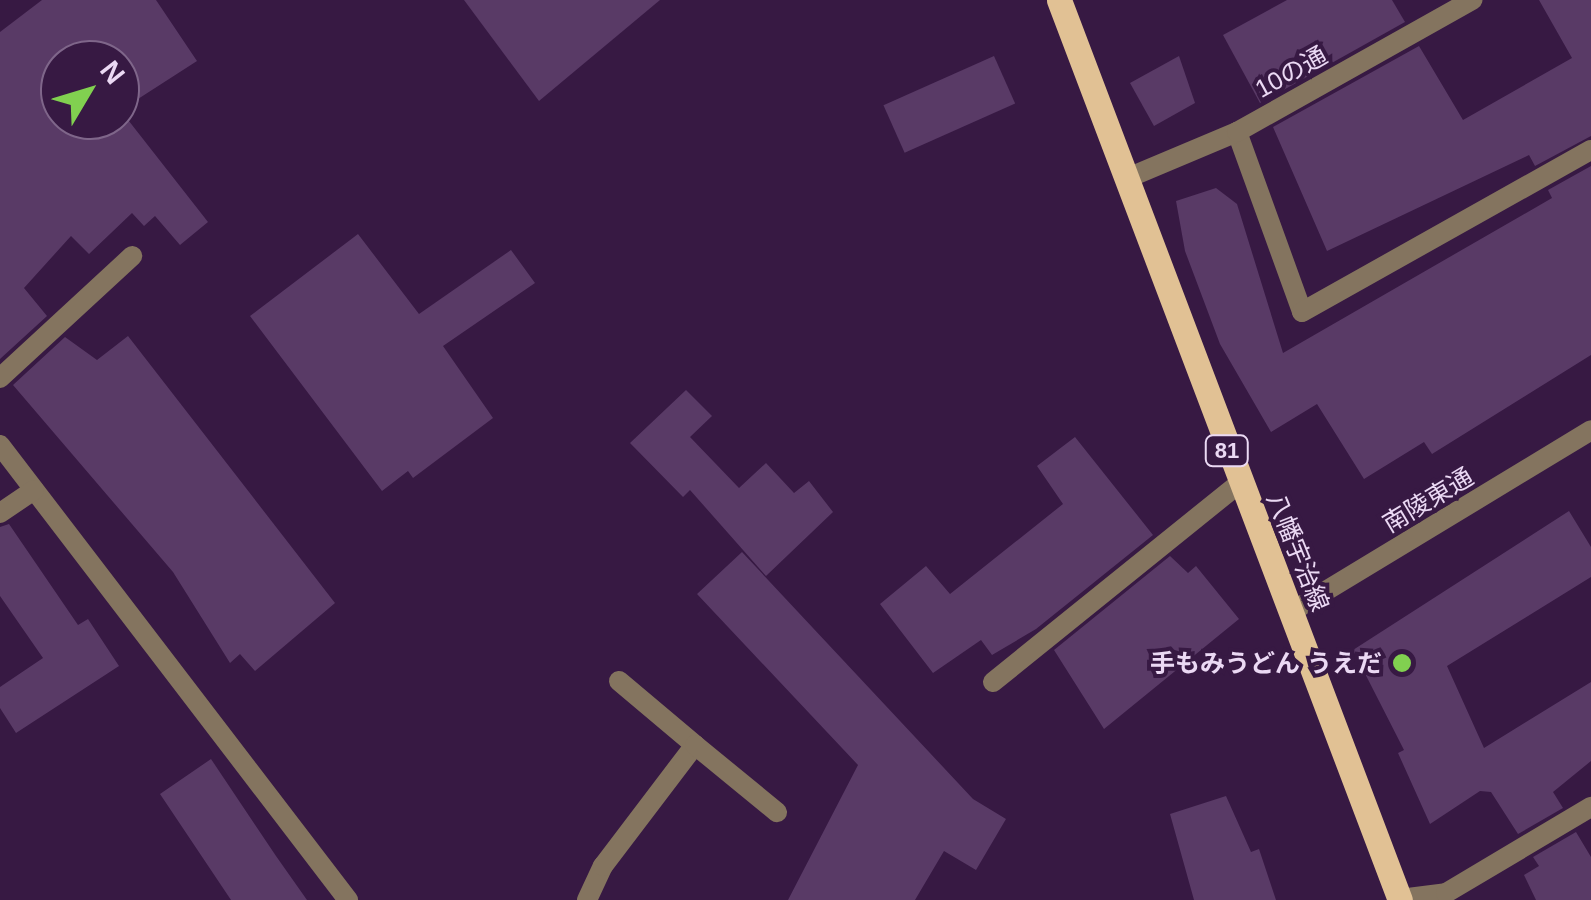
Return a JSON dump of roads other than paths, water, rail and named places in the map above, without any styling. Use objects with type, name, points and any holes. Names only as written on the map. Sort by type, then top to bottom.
[{"type":"main road","name":"八幡宇治線","points":[[1060,0],[1130,177],[1238,484],[1400,900]]},
{"type":"street","name":"10の通","points":[[1130,177],[1237,132],[1472,0]]},
{"type":"street","points":[[1237,132],[1302,312],[1591,150]]},
{"type":"street","points":[[0,378],[132,256]]},
{"type":"street","name":"南陵東通","points":[[1291,612],[1591,430]]},
{"type":"street","points":[[0,445],[348,900]]},
{"type":"street","points":[[992,682],[1238,484]]},
{"type":"street","points":[[0,513],[34,490]]},
{"type":"street","points":[[620,681],[777,812]]},
{"type":"street","points":[[586,900],[603,866],[694,745]]},
{"type":"street","points":[[1400,900],[1446,893],[1591,806]]},
{"type":"place","name":"手もみうどん うえだ","points":[[1402,663]]}]
